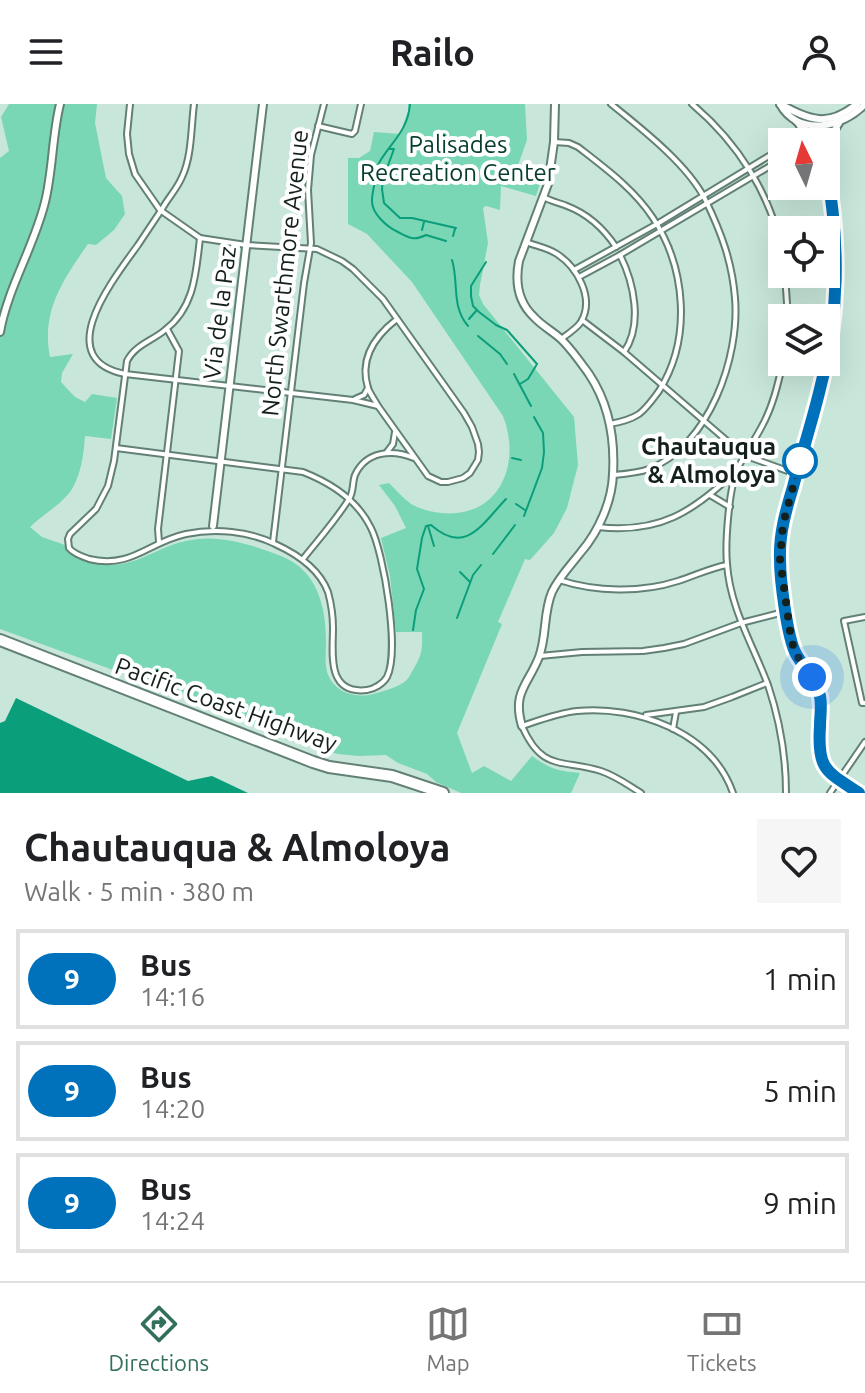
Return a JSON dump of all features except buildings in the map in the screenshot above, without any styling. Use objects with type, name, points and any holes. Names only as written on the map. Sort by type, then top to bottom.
[{"type":"highway","name":"Pacific Coast Highway","points":[[0,640],[313,762],[392,776],[443,793]]},
{"type":"street","points":[[0,332],[45,202],[60,104]]},
{"type":"street","points":[[130,104],[129,154],[135,174],[160,210],[200,238],[246,245],[317,249]]},
{"type":"street","points":[[194,104],[183,175],[97,307],[89,332],[96,358],[104,367],[125,374],[353,400],[378,406]]},
{"type":"street","name":"Via de la Paz","points":[[213,526],[263,104]]},
{"type":"street","name":"North Swarthmore Avenue","points":[[273,542],[311,243],[308,190],[311,155],[324,104]]},
{"type":"street","points":[[318,126],[352,134],[361,104]]},
{"type":"street","points":[[555,104],[550,172],[516,273],[517,286],[521,299],[533,317],[561,339],[597,389],[610,424],[613,475],[598,527],[559,580],[547,604],[540,656],[526,680],[519,712],[529,741],[544,757],[564,765],[608,774],[641,793]]},
{"type":"street","points":[[692,104],[723,133],[749,169],[771,216]]},
{"type":"street","points":[[780,104],[784,112],[805,128]]},
{"type":"street","points":[[780,104],[822,123],[844,115],[856,104]]},
{"type":"street","points":[[842,104],[844,115]]},
{"type":"street","points":[[835,128],[865,104]]},
{"type":"street","points":[[613,475],[650,469],[662,462],[679,449],[703,421],[723,381],[729,360],[735,301],[725,243],[703,196],[674,159],[615,105]]},
{"type":"street","points":[[796,121],[808,124],[839,123]]},
{"type":"street","points":[[796,121],[800,128]]},
{"type":"street","points":[[822,123],[822,128]]},
{"type":"street","points":[[554,142],[578,147],[638,198],[661,231],[680,286],[678,342],[668,374],[652,400],[637,415],[610,424]]},
{"type":"street","points":[[574,270],[768,157]]},
{"type":"street","points":[[579,277],[768,168]]},
{"type":"street","points":[[543,197],[591,219],[616,247],[629,274],[634,298],[633,329],[624,352]]},
{"type":"street","points":[[831,200],[836,240],[835,304]]},
{"type":"street","points":[[116,448],[303,472],[350,498],[371,527],[384,572],[391,658],[387,677],[381,684],[365,690],[350,688],[338,679],[332,659],[332,616],[327,591],[314,569],[303,559],[273,542],[212,530],[159,542],[142,554],[116,561],[75,555],[69,548],[70,534],[96,509],[111,475],[127,361],[134,350],[167,329],[182,312],[195,284],[200,238]]},
{"type":"street","points":[[526,242],[558,255],[579,277],[585,298],[582,320],[561,339]]},
{"type":"street","points":[[311,243],[342,261],[383,299],[464,413],[472,427],[479,452],[478,460],[463,478],[441,482],[428,476],[368,388],[369,352],[376,338],[397,319]]},
{"type":"street","points":[[582,320],[746,456],[796,474]]},
{"type":"street","points":[[159,542],[179,351],[167,329]]},
{"type":"street","points":[[598,527],[647,525],[695,507],[710,495],[746,456],[773,403],[780,376]]},
{"type":"street","points":[[824,376],[796,474],[780,541],[780,559],[795,653],[812,677],[820,696],[821,757],[827,770],[859,793]]},
{"type":"street","points":[[353,400],[364,395],[368,388]]},
{"type":"street","points":[[388,451],[395,430]]},
{"type":"street","points":[[303,559],[350,498],[355,474],[361,466],[373,456],[388,451],[414,459]]},
{"type":"street","points":[[736,470],[727,524],[727,565],[741,623],[778,717],[784,751],[786,793]]},
{"type":"street","points":[[710,495],[730,507]]},
{"type":"street","points":[[559,580],[602,589],[638,589],[676,582],[727,565]]},
{"type":"street","points":[[540,656],[664,648],[786,611]]},
{"type":"street","points":[[865,617],[844,621],[862,703],[865,703]]},
{"type":"street","points":[[644,716],[704,707],[767,683]]},
{"type":"street","points":[[522,726],[575,711],[612,711],[644,716],[696,743],[714,760],[733,793]]},
{"type":"street","points":[[673,729],[677,711]]},
{"type":"street","points":[[830,793],[865,742]]},
{"type":"green space","name":"Palisades Recreation Center","points":[[9,104],[97,104],[95,123],[106,178],[122,196],[125,214],[114,230],[96,245],[88,244],[63,283],[51,311],[48,340],[50,357],[73,354],[62,373],[61,382],[75,397],[85,402],[92,394],[117,398],[111,439],[85,436],[81,465],[73,488],[30,527],[42,537],[65,545],[76,558],[101,564],[130,562],[181,542],[209,538],[261,549],[293,562],[311,580],[321,602],[329,677],[344,692],[364,696],[390,689],[406,680],[422,646],[422,632],[396,632],[390,576],[381,538],[406,528],[379,485],[389,483],[411,504],[422,509],[461,513],[491,498],[501,485],[509,452],[503,416],[412,282],[367,234],[348,224],[348,158],[359,158],[370,151],[374,132],[400,134],[408,104],[525,104],[527,140],[515,174],[541,180],[536,196],[501,186],[500,210],[483,208],[488,243],[479,295],[574,417],[578,465],[567,508],[554,533],[530,560],[525,559],[457,733],[472,773],[484,766],[511,781],[532,756],[554,769],[580,773],[571,793],[461,793],[386,755],[338,754],[287,740],[182,695],[0,629],[0,158],[9,151],[1,117]]},
{"type":"shaded area","points":[[16,698],[188,781],[212,776],[248,793],[0,793],[0,723],[5,721]]},
{"type":"waterway","points":[[410,104],[402,129],[377,168],[372,205],[385,223],[405,236],[415,238],[426,235],[446,241]]},
{"type":"waterway","points":[[390,149],[394,149],[383,179],[384,203],[400,218],[456,228]]},
{"type":"waterway","points":[[422,230],[424,222]]},
{"type":"waterway","points":[[453,236],[455,229]]},
{"type":"waterway","points":[[452,260],[457,302],[468,326]]},
{"type":"waterway","points":[[486,262],[471,286],[473,306],[507,330],[537,364],[528,379],[520,384]]},
{"type":"waterway","points":[[469,319],[476,311]]},
{"type":"waterway","points":[[478,336],[507,364]]},
{"type":"waterway","points":[[514,374],[531,406]]},
{"type":"waterway","points":[[524,516],[542,468],[544,452],[543,433],[534,417]]},
{"type":"waterway","points":[[512,458],[521,460]]},
{"type":"waterway","points":[[413,630],[424,589],[417,569],[426,526],[431,525],[454,538],[464,537],[481,526],[506,499]]},
{"type":"waterway","points":[[516,504],[525,510]]},
{"type":"waterway","points":[[493,554],[515,525]]},
{"type":"waterway","points":[[428,526],[434,546]]},
{"type":"waterway","points":[[457,618],[473,575],[481,565]]},
{"type":"waterway","points":[[460,572],[470,582]]},
{"type":"bus line","name":"9","points":[[832,200],[837,271],[835,312],[824,375],[783,524],[780,559],[795,653],[812,677],[820,696],[821,757],[835,778],[859,793]]},
{"type":"place","name":"Chautauqua & Almoloya","points":[[800,461]]},
{"type":"route","points":[[800,461],[780,541],[781,580],[795,653],[812,677]]}]
